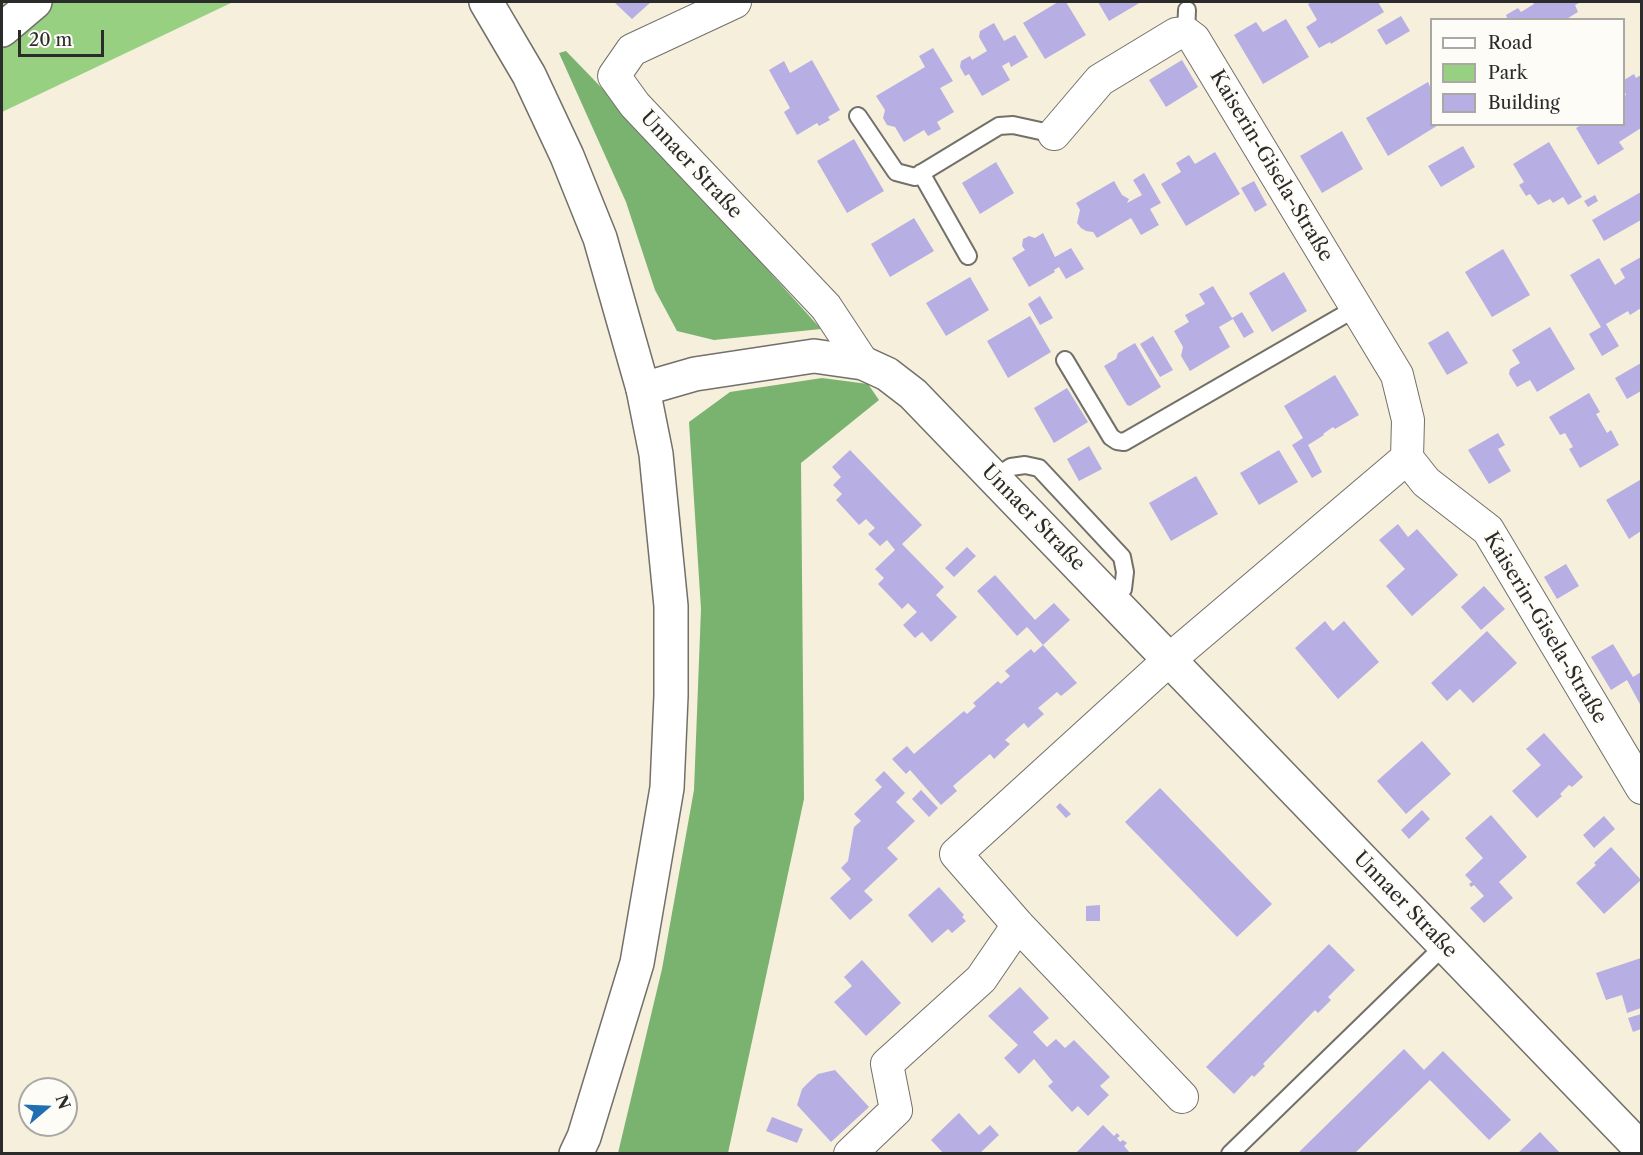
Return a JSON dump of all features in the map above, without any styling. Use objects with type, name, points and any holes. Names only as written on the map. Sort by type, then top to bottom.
[{"type":"main road","points":[[2,30],[35,2]]},
{"type":"main road","points":[[486,2],[529,75],[567,156],[600,238],[643,389],[656,454],[671,606],[671,696],[667,788],[636,963],[584,1137],[576,1154]]},
{"type":"main road","name":"Unnaer Straße","points":[[643,389],[695,374],[814,356],[863,363],[887,374],[913,394],[1641,1150]]},
{"type":"street","name":"Unnaer Straße","points":[[735,2],[632,50],[614,76],[635,105],[826,307],[863,363]]},
{"type":"street","name":"Kaiserin-Gisela-Straße","points":[[1054,134],[1100,80],[1176,34],[1186,22],[1194,39],[1397,375],[1408,420],[1407,458],[1426,482],[1488,531],[1641,788]]},
{"type":"street","points":[[1182,1097],[1018,925],[956,854],[1169,660],[1407,458]]},
{"type":"street","points":[[850,1154],[896,1110],[887,1064],[981,979],[1018,925]]},
{"type":"lane","points":[[858,116],[896,172],[915,177],[999,126],[1013,125],[1054,134]]},
{"type":"lane","points":[[921,173],[968,256]]},
{"type":"lane","points":[[1065,360],[1111,437],[1124,442],[1356,308]]},
{"type":"lane","points":[[1230,1154],[1445,945]]},
{"type":"green space","points":[[2,2],[233,2],[2,112]]},
{"type":"green space","points":[[566,51],[626,113],[821,329],[714,340],[677,331],[655,290],[626,202],[559,53]]},
{"type":"green space","points":[[822,378],[868,384],[879,400],[801,463],[804,799],[728,1153],[618,1153],[662,969],[694,790],[701,609],[689,422],[730,392]]},
{"type":"building","points":[[614,2],[651,2],[632,19]]},
{"type":"building","points":[[1058,2],[1066,2],[1086,35],[1045,59],[1023,23]]},
{"type":"building","points":[[1098,2],[1141,2],[1109,21]]},
{"type":"building","points":[[1312,2],[1378,2],[1384,12],[1331,44],[1330,42],[1319,48],[1306,27],[1317,20],[1308,4]]},
{"type":"building","points":[[1533,2],[1581,2],[1575,5],[1578,12],[1568,18],[1507,18],[1506,15],[1518,8],[1521,12],[1534,4]]},
{"type":"building","points":[[1401,16],[1410,31],[1386,45],[1377,30]]},
{"type":"building","points":[[1286,19],[1309,57],[1263,84],[1234,35],[1256,22],[1263,32]]},
{"type":"building","points":[[994,23],[1004,41],[1015,35],[1028,57],[1011,67],[1009,62],[1002,66],[1010,80],[982,96],[969,74],[965,76],[960,67],[961,61],[970,56],[972,60],[987,51],[979,37],[980,31]]},
{"type":"building","points":[[933,48],[953,81],[940,88],[954,112],[937,122],[941,129],[928,136],[924,130],[904,142],[895,127],[887,125],[883,118],[885,110],[876,96],[925,67],[919,56]]},
{"type":"building","points":[[812,60],[840,110],[828,117],[830,120],[819,126],[817,123],[797,135],[784,112],[790,108],[769,70],[784,61],[790,73]]},
{"type":"building","points":[[1182,60],[1198,87],[1166,107],[1149,80]]},
{"type":"building","points":[[1634,74],[1636,78],[1641,75],[1641,128],[1619,142],[1624,149],[1598,165],[1576,128],[1580,126],[1625,126],[1625,79]]},
{"type":"building","points":[[1428,82],[1430,126],[1437,126],[1388,156],[1366,118]]},
{"type":"building","points":[[1342,131],[1363,169],[1322,193],[1300,156]]},
{"type":"building","points":[[854,139],[884,191],[847,213],[817,161]]},
{"type":"building","points":[[1549,142],[1582,197],[1568,205],[1563,197],[1553,203],[1550,199],[1538,205],[1530,194],[1526,196],[1519,185],[1524,182],[1513,164]]},
{"type":"building","points":[[1463,146],[1475,167],[1441,187],[1428,166]]},
{"type":"building","points":[[1215,152],[1240,194],[1186,226],[1161,184],[1181,172],[1176,163],[1189,155],[1195,164]]},
{"type":"building","points":[[996,162],[1014,193],[980,214],[962,183]]},
{"type":"building","points":[[1144,173],[1161,203],[1150,209],[1159,225],[1141,235],[1131,218],[1097,238],[1093,232],[1081,228],[1077,223],[1080,210],[1076,203],[1114,181],[1122,195],[1129,199],[1127,203],[1142,195],[1133,180]]},
{"type":"building","points":[[1254,181],[1267,205],[1255,212],[1241,188]]},
{"type":"building","points":[[1641,192],[1641,220],[1604,241],[1592,220]]},
{"type":"building","points":[[1595,195],[1598,201],[1588,207],[1584,201]]},
{"type":"building","points":[[914,218],[934,251],[890,277],[871,244]]},
{"type":"building","points":[[1043,233],[1055,257],[1071,248],[1084,269],[1066,279],[1059,267],[1054,270],[1055,272],[1029,287],[1012,258],[1025,250],[1022,246],[1023,239],[1029,236],[1035,238]]},
{"type":"building","points":[[1503,249],[1530,295],[1492,317],[1465,272]]},
{"type":"building","points":[[1641,257],[1641,308],[1630,315],[1628,311],[1606,324],[1619,346],[1602,356],[1589,334],[1601,327],[1570,275],[1599,258],[1615,285],[1625,278],[1620,269]]},
{"type":"building","points":[[1284,272],[1307,311],[1272,332],[1249,293]]},
{"type":"building","points":[[970,277],[989,310],[946,336],[926,303]]},
{"type":"building","points":[[1213,286],[1232,318],[1242,312],[1254,332],[1244,338],[1233,319],[1219,327],[1230,347],[1190,371],[1181,356],[1183,347],[1174,331],[1189,322],[1185,315],[1205,304],[1199,294]]},
{"type":"building","points":[[1040,296],[1053,318],[1040,325],[1028,304]]},
{"type":"building","points":[[1030,316],[1051,352],[1008,378],[987,341]]},
{"type":"building","points":[[1550,327],[1575,369],[1537,392],[1530,380],[1517,387],[1509,374],[1510,369],[1520,363],[1512,350]]},
{"type":"building","points":[[1448,331],[1468,363],[1447,375],[1428,343]]},
{"type":"building","points":[[1153,336],[1173,370],[1160,377],[1140,344]]},
{"type":"building","points":[[1135,343],[1161,387],[1130,406],[1127,405],[1104,366],[1116,359],[1118,353]]},
{"type":"building","points":[[1641,363],[1641,391],[1627,399],[1615,378]]},
{"type":"building","points":[[1335,375],[1359,415],[1335,429],[1333,427],[1308,445],[1322,472],[1312,478],[1292,445],[1303,438],[1284,406]]},
{"type":"building","points":[[1067,388],[1088,422],[1054,443],[1034,408]]},
{"type":"building","points":[[1589,393],[1600,412],[1596,414],[1607,433],[1611,430],[1619,445],[1580,468],[1569,449],[1573,447],[1565,433],[1560,435],[1549,417]]},
{"type":"building","points":[[1498,433],[1505,445],[1498,449],[1511,471],[1489,484],[1468,450]]},
{"type":"building","points":[[1089,446],[1102,469],[1079,481],[1067,459]]},
{"type":"building","points":[[850,450],[922,525],[902,544],[944,587],[936,595],[957,617],[931,642],[922,632],[915,638],[903,625],[917,612],[908,603],[902,609],[878,584],[884,578],[875,569],[895,550],[887,540],[880,546],[868,534],[875,528],[866,519],[859,525],[836,500],[842,494],[833,485],[841,477],[832,467]]},
{"type":"building","points":[[1279,450],[1298,482],[1259,505],[1240,473]]},
{"type":"building","points":[[1196,476],[1218,514],[1171,541],[1149,503]]},
{"type":"building","points":[[1640,480],[1641,531],[1629,539],[1606,500]]},
{"type":"building","points":[[1398,524],[1408,537],[1417,529],[1458,575],[1412,616],[1386,586],[1405,569],[1379,540]]},
{"type":"building","points":[[967,547],[976,556],[954,577],[945,568]]},
{"type":"building","points":[[1566,564],[1579,586],[1557,599],[1544,577]]},
{"type":"building","points":[[995,575],[1035,620],[1054,603],[1070,620],[1043,645],[1027,627],[1017,636],[977,591]]},
{"type":"building","points":[[1484,586],[1505,609],[1481,630],[1461,607]]},
{"type":"building","points":[[1325,621],[1333,631],[1344,621],[1379,662],[1338,699],[1295,648]]},
{"type":"building","points":[[1487,631],[1517,663],[1473,703],[1460,689],[1447,701],[1431,683]]},
{"type":"building","points":[[1613,644],[1633,677],[1641,672],[1641,706],[1627,680],[1611,690],[1591,657]]},
{"type":"building","points":[[1043,645],[1077,683],[1061,696],[1057,692],[1038,708],[1044,714],[1028,728],[1024,723],[1005,740],[1010,744],[994,759],[990,754],[953,786],[957,791],[941,805],[910,770],[906,774],[892,759],[907,746],[914,754],[964,711],[967,714],[976,706],[973,703],[998,681],[1001,684],[1010,676],[1005,671],[1031,649],[1034,653]]},
{"type":"building","points":[[1544,733],[1583,777],[1572,787],[1569,785],[1560,794],[1562,796],[1537,818],[1512,791],[1541,765],[1526,749]]},
{"type":"building","points":[[1422,741],[1451,774],[1406,814],[1377,781]]},
{"type":"building","points":[[884,771],[905,793],[896,802],[915,821],[887,848],[898,859],[864,891],[873,900],[850,920],[830,898],[851,879],[841,868],[848,861],[854,827],[861,821],[854,814],[882,787],[875,780]]},
{"type":"building","points":[[1160,788],[1272,904],[1237,937],[1125,822]]},
{"type":"building","points":[[921,790],[938,808],[929,817],[912,799]]},
{"type":"building","points":[[1060,803],[1071,814],[1066,818],[1056,807]]},
{"type":"building","points":[[1422,810],[1430,819],[1409,839],[1401,830]]},
{"type":"building","points":[[1491,815],[1527,857],[1499,882],[1513,898],[1484,923],[1470,908],[1484,896],[1474,885],[1471,887],[1469,884],[1472,882],[1465,875],[1483,858],[1465,838]]},
{"type":"building","points":[[1604,816],[1615,829],[1594,848],[1583,835]]},
{"type":"building","points":[[1611,847],[1641,880],[1604,914],[1576,883]]},
{"type":"building","points":[[939,887],[964,915],[962,917],[966,921],[952,933],[948,929],[932,943],[908,915]]},
{"type":"building","points":[[1100,905],[1100,921],[1086,921],[1086,906]]},
{"type":"building","points":[[1329,944],[1355,970],[1328,997],[1331,1000],[1318,1013],[1315,1010],[1263,1064],[1265,1066],[1254,1077],[1252,1075],[1234,1094],[1206,1067]]},
{"type":"building","points":[[1641,958],[1641,1008],[1627,1013],[1622,995],[1606,1000],[1596,973]]},
{"type":"building","points":[[862,960],[901,1003],[866,1036],[834,1002],[852,986],[844,977]]},
{"type":"building","points":[[1020,987],[1049,1018],[1033,1032],[1047,1047],[1056,1039],[1065,1048],[1074,1040],[1110,1077],[1100,1086],[1109,1095],[1088,1116],[1078,1106],[1072,1112],[1048,1086],[1053,1082],[1034,1059],[1019,1074],[1004,1058],[1018,1045],[988,1016]]},
{"type":"building","points":[[1641,1014],[1641,1029],[1633,1032],[1628,1018]]},
{"type":"building","points":[[1404,1049],[1424,1070],[1443,1051],[1511,1120],[1489,1140],[1430,1080],[1354,1154],[1297,1154]]},
{"type":"building","points":[[835,1070],[869,1107],[831,1142],[797,1105],[802,1089],[810,1081],[818,1074]]},
{"type":"building","points":[[959,1113],[979,1135],[990,1125],[999,1135],[979,1154],[944,1154],[931,1140]]},
{"type":"building","points":[[772,1117],[803,1129],[797,1143],[766,1131]]},
{"type":"building","points":[[1103,1125],[1114,1136],[1117,1133],[1120,1136],[1117,1138],[1120,1142],[1123,1140],[1127,1143],[1124,1146],[1131,1154],[1075,1154]]},
{"type":"building","points":[[1540,1132],[1561,1154],[1517,1154]]}]
